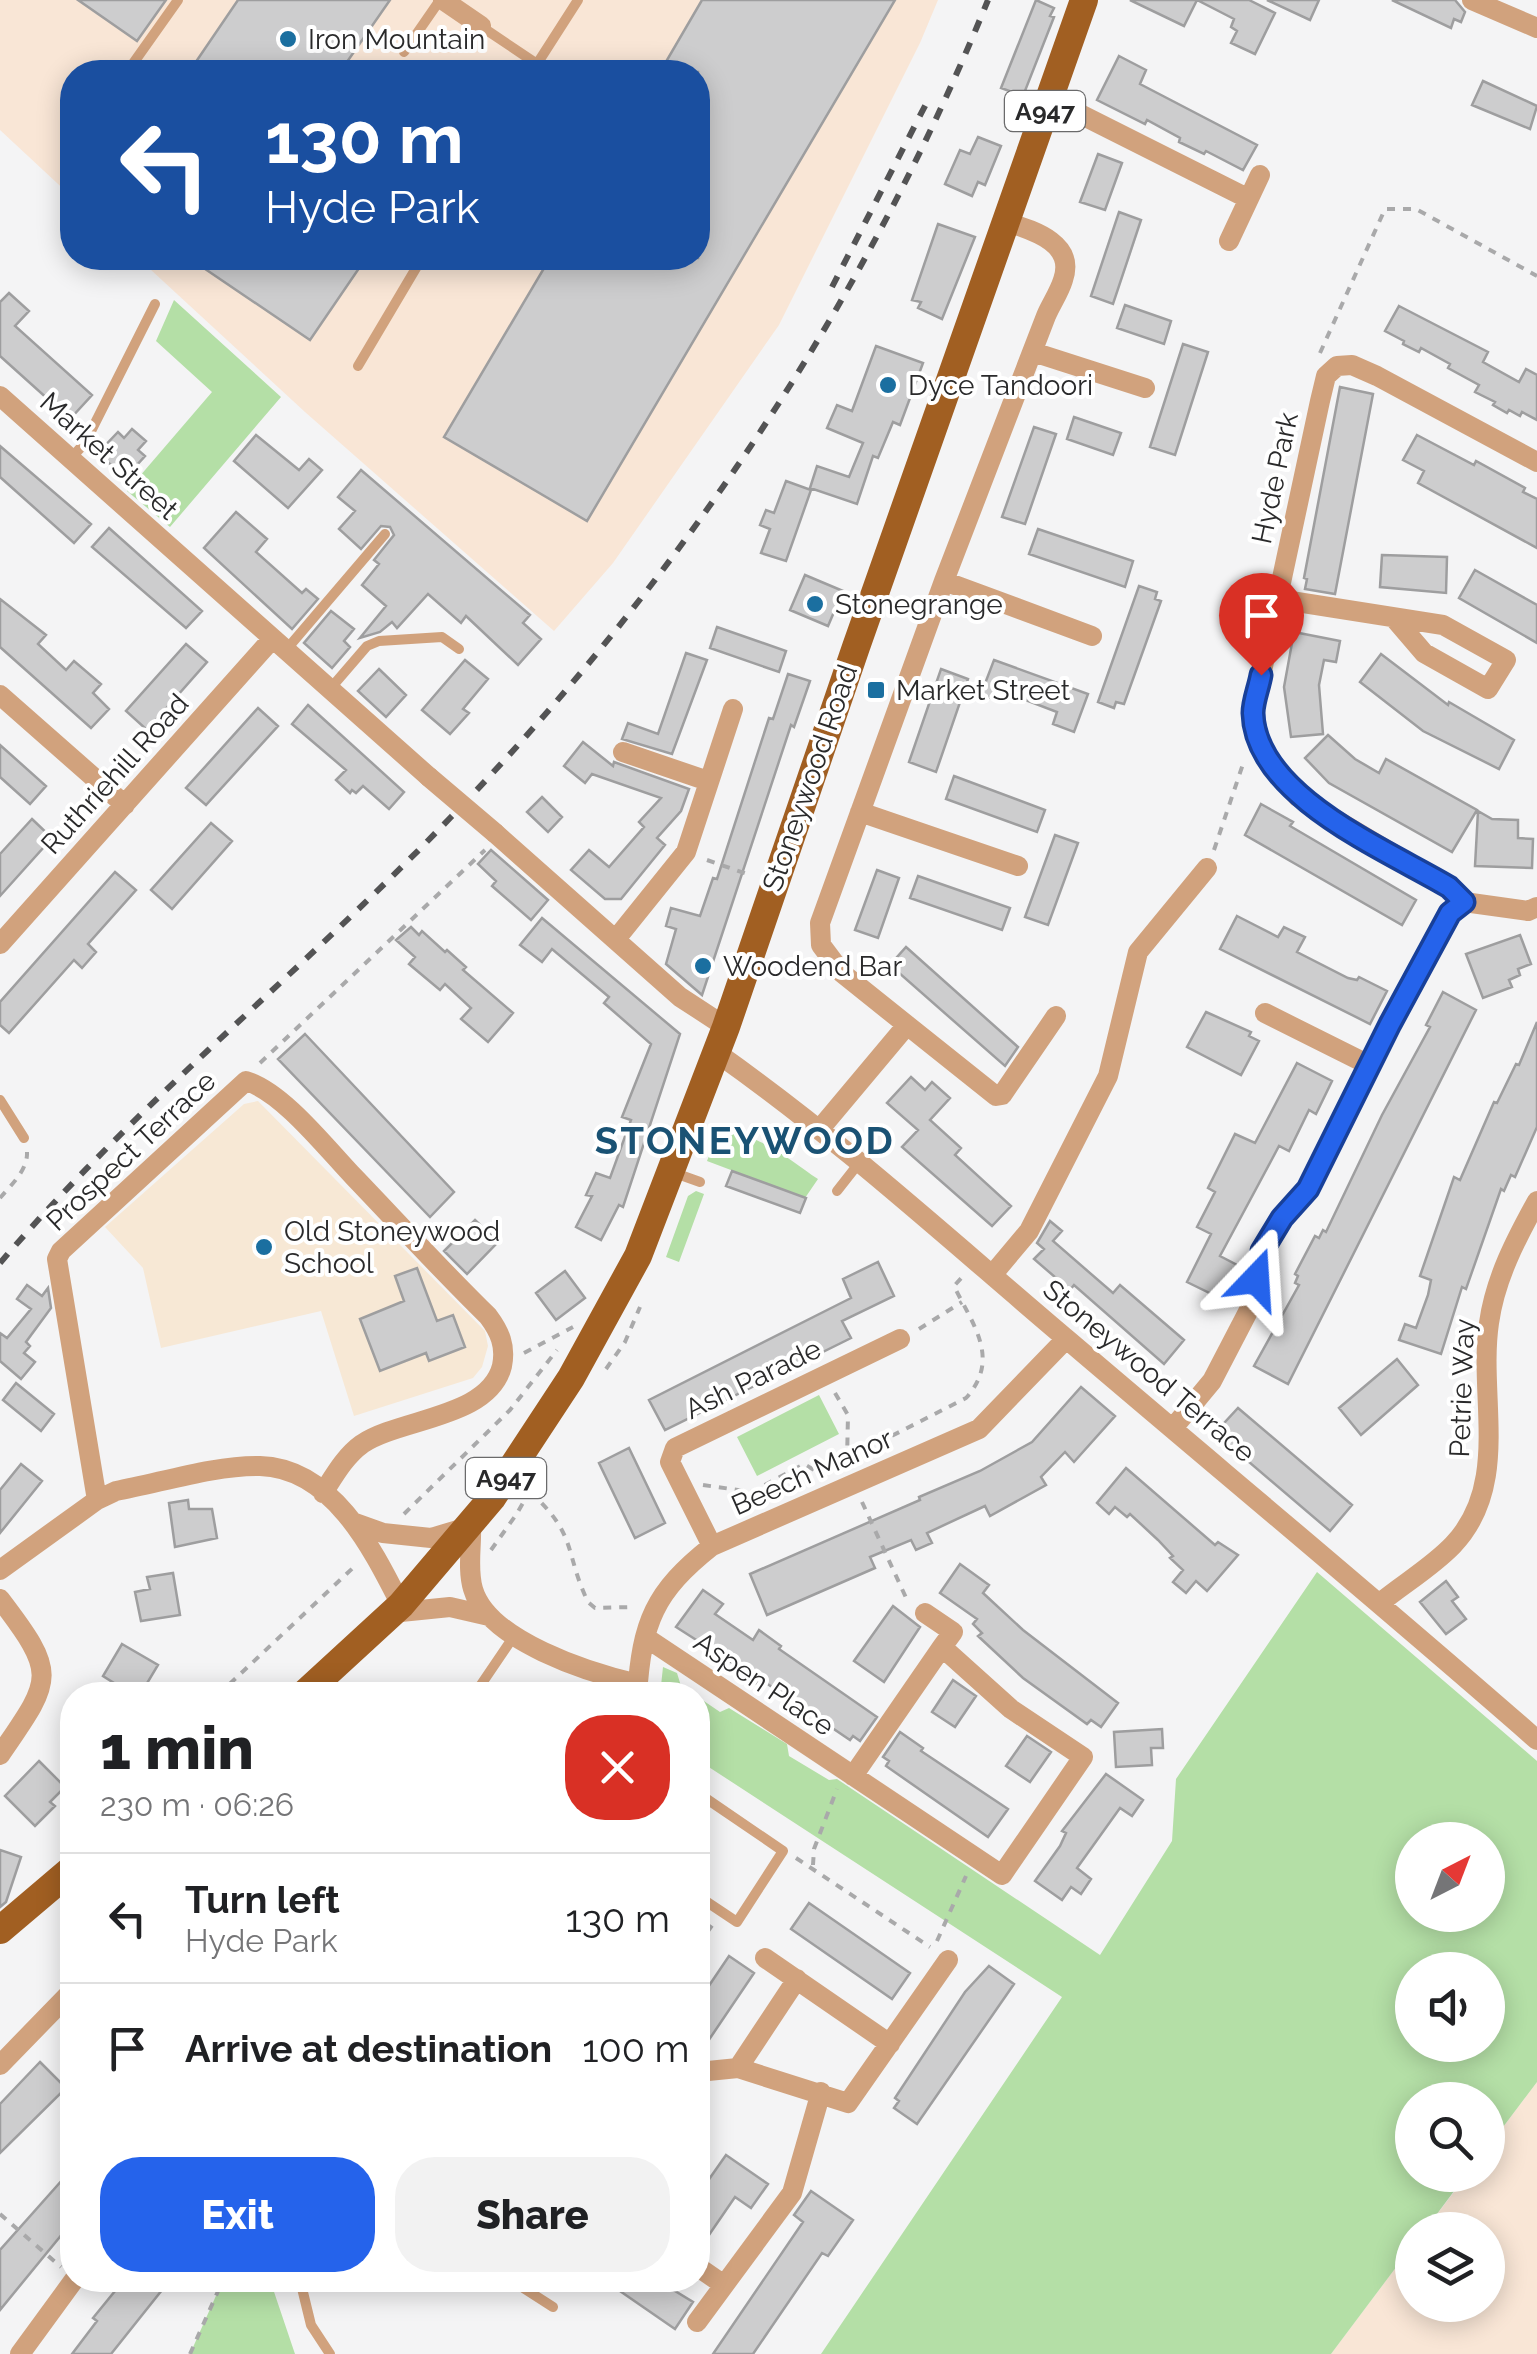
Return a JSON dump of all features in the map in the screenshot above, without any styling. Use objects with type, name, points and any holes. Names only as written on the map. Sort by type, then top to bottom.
[{"type":"main road","name":"A947","points":[[1004,221],[1084,0]]},
{"type":"main road","name":"Stoneywood Road","points":[[722,1040],[1004,221]]},
{"type":"main road","name":"A947","points":[[318,1682],[359,1647],[472,1526],[545,1421],[638,1256],[722,1040]]},
{"type":"main road","points":[[0,1930],[60,1879]]},
{"type":"street","points":[[441,0],[481,26]]},
{"type":"street","points":[[1472,0],[1537,28]]},
{"type":"street","points":[[1050,98],[1247,198]]},
{"type":"street","points":[[1230,241],[1260,176]]},
{"type":"street","points":[[1004,221],[1040,233],[1059,248],[1065,260],[1065,276],[944,581],[820,923],[822,945],[842,973],[996,1096],[1002,1095],[1056,1016]]},
{"type":"street","points":[[1033,352],[1144,388]]},
{"type":"street","points":[[1326,376],[1337,366],[1352,365],[1537,462]]},
{"type":"street","name":"Hyde Park","points":[[1326,376],[1253,713],[1264,756],[1298,798],[1449,887],[1464,902]]},
{"type":"street","name":"Market Street","points":[[0,396],[616,939],[722,1040]]},
{"type":"street","points":[[944,581],[1092,636]]},
{"type":"street","points":[[1278,599],[1443,625],[1506,660],[1488,689],[1424,653],[1394,618]]},
{"type":"street","name":"Ruthriehill Road","points":[[0,944],[124,805],[279,645]]},
{"type":"street","points":[[0,695],[124,805]]},
{"type":"street","points":[[616,939],[686,852],[733,709]]},
{"type":"street","points":[[623,752],[708,782]]},
{"type":"street","points":[[860,812],[1018,866]]},
{"type":"street","points":[[985,1267],[1029,1231],[1108,1076],[1138,952],[1207,868]]},
{"type":"street","points":[[1173,1428],[1212,1380],[1251,1306],[1262,1251],[1282,1218],[1308,1189],[1450,913],[1464,902],[1528,910],[1537,907]]},
{"type":"street","points":[[1264,1012],[1370,1064]]},
{"type":"street","points":[[819,1130],[907,1025]]},
{"type":"street","name":"Stoneywood Terrace","points":[[722,1040],[819,1130],[985,1267],[1537,1740]]},
{"type":"street","points":[[246,1081],[288,1110],[488,1316],[504,1346],[494,1384],[468,1404],[361,1445],[323,1493]]},
{"type":"street","name":"Prospect Terrace","points":[[97,1500],[57,1259],[60,1252],[246,1081]]},
{"type":"street","name":"Petrie Way","points":[[1380,1603],[1454,1544],[1483,1495],[1489,1455],[1489,1322],[1499,1280],[1537,1201]]},
{"type":"street","name":"Ash Parade","points":[[712,1546],[670,1462],[674,1448],[900,1339]]},
{"type":"street","name":"Beech Manor","points":[[639,1682],[652,1613],[678,1573],[712,1546],[980,1429],[1066,1339]]},
{"type":"street","points":[[0,1570],[97,1500],[116,1491],[262,1466],[285,1472],[323,1493],[377,1539],[431,1538],[472,1526],[472,1583],[489,1616]]},
{"type":"street","points":[[377,1539],[396,1609],[450,1607],[489,1616],[556,1657],[620,1682]]},
{"type":"street","points":[[0,1598],[29,1639],[44,1674],[38,1699],[0,1755]]},
{"type":"street","name":"Aspen Place","points":[[645,1638],[1002,1874],[1083,1757],[1012,1708],[942,1647],[953,1632],[925,1613]]},
{"type":"street","points":[[849,1774],[942,1647]]},
{"type":"street","points":[[765,1958],[890,2044]]},
{"type":"street","points":[[710,2071],[738,2068],[848,2102],[948,1960]]},
{"type":"street","points":[[738,2068],[796,1979]]},
{"type":"street","points":[[0,2065],[60,2003]]},
{"type":"street","points":[[697,2322],[792,2193],[821,2092]]},
{"type":"street","points":[[710,2275],[724,2285]]},
{"type":"street","points":[[20,2354],[63,2292]]},
{"type":"lane","points":[[136,60],[178,0]]},
{"type":"lane","points":[[404,52],[441,0]]},
{"type":"lane","points":[[540,60],[578,0]]},
{"type":"lane","points":[[481,26],[525,60]]},
{"type":"lane","points":[[358,366],[415,270]]},
{"type":"lane","points":[[70,458],[85,443],[155,304]]},
{"type":"lane","points":[[279,645],[385,534]]},
{"type":"lane","points":[[329,690],[367,646],[379,640],[442,637],[459,649]]},
{"type":"lane","points":[[0,1100],[24,1138]]},
{"type":"lane","points":[[838,1191],[859,1163]]},
{"type":"lane","points":[[671,1172],[700,1182]]},
{"type":"lane","points":[[483,1682],[515,1635]]},
{"type":"lane","points":[[710,1801],[783,1851],[736,1922],[710,1904]]},
{"type":"lane","points":[[303,2292],[311,2325],[330,2354]]},
{"type":"lane","points":[[531,2292],[553,2307]]},
{"type":"path","points":[[1326,376],[1318,359],[1385,209],[1416,209],[1537,276]]},
{"type":"path","points":[[1207,868],[1244,760]]},
{"type":"path","points":[[246,1081],[282,1040],[497,835]]},
{"type":"path","points":[[686,852],[774,884]]},
{"type":"path","points":[[0,1198],[22,1172],[28,1158],[24,1138]]},
{"type":"path","points":[[685,1492],[708,1484],[752,1492],[804,1464],[819,1473],[966,1398],[977,1386],[983,1370],[982,1343],[954,1286],[985,1267]]},
{"type":"path","points":[[900,1339],[962,1302]]},
{"type":"path","points":[[502,1364],[574,1326],[564,1338]]},
{"type":"path","points":[[232,1682],[347,1575],[377,1539],[488,1434],[558,1347]]},
{"type":"path","points":[[836,1369],[845,1385],[834,1391],[848,1415],[847,1461],[854,1484],[908,1602],[925,1613]]},
{"type":"path","points":[[530,1492],[552,1512],[565,1532],[588,1602],[596,1608],[637,1608],[652,1613]]},
{"type":"path","points":[[812,1867],[818,1838],[849,1774]]},
{"type":"path","points":[[783,1851],[933,1950],[974,1856]]},
{"type":"path","points":[[710,1928],[721,1912]]},
{"type":"path","points":[[0,2214],[60,2267]]},
{"type":"path","points":[[190,2354],[218,2292]]},
{"type":"shaded area","points":[[0,0],[938,0],[779,325],[613,563],[554,631],[305,412],[151,270],[710,270],[710,60],[60,60],[60,186],[0,130]]},
{"type":"shaded area","name":"Old Stoneywood School","points":[[258,1101],[485,1331],[488,1346],[482,1367],[473,1378],[354,1416],[321,1311],[161,1348],[143,1268],[105,1227],[244,1104]]},
{"type":"shaded area","points":[[1537,2082],[1537,2354],[1331,2354],[1395,2269],[1395,2322],[1505,2322],[1505,2212],[1439,2212],[1454,2192],[1505,2192],[1505,2124]]},
{"type":"green space","points":[[174,300],[281,397],[170,527],[127,491],[212,392],[156,341]]},
{"type":"green space","points":[[732,1134],[766,1144],[818,1179],[805,1198],[707,1161],[714,1143]]},
{"type":"green space","points":[[696,1191],[704,1194],[679,1262],[666,1257],[688,1196]]},
{"type":"green space","points":[[819,1395],[839,1434],[757,1476],[737,1437]]},
{"type":"green space","points":[[1317,1572],[1537,1761],[1537,2082],[1505,2124],[1505,2082],[1395,2082],[1395,2192],[1453,2192],[1438,2212],[1395,2212],[1395,2269],[1331,2354],[821,2354],[1062,1997],[710,1768],[710,1705],[720,1712],[729,1708],[787,1744],[789,1756],[829,1780],[837,1779],[1100,1955],[1172,1841],[1176,1779]]},
{"type":"green space","points":[[663,1667],[677,1673],[680,1682],[661,1682]]},
{"type":"green space","points":[[218,2292],[274,2292],[295,2354],[190,2354]]},
{"type":"building","points":[[78,0],[166,0],[137,41]]},
{"type":"building","name":"Iron Mountain","points":[[238,0],[390,0],[348,60],[197,60]]},
{"type":"building","points":[[702,0],[895,0],[587,521],[444,437],[543,270],[710,270],[710,60],[667,60]]},
{"type":"building","points":[[1036,0],[1054,8],[1050,16],[1054,17],[1023,96],[1001,88]]},
{"type":"building","points":[[1130,0],[1197,0],[1184,26]]},
{"type":"building","points":[[1197,0],[1249,0],[1275,13],[1255,54],[1231,43],[1237,31],[1231,27],[1234,19]]},
{"type":"building","points":[[1267,0],[1319,0],[1310,20]]},
{"type":"building","points":[[1392,0],[1455,0],[1465,12],[1461,22],[1454,19],[1451,28]]},
{"type":"building","points":[[1119,56],[1146,70],[1140,84],[1257,145],[1243,170],[1179,142],[1180,138],[1147,120],[1145,124],[1097,100]]},
{"type":"building","points":[[1483,81],[1537,106],[1530,129],[1472,105]]},
{"type":"building","points":[[978,137],[1001,146],[985,185],[978,182],[972,196],[945,184],[960,150],[970,154]]},
{"type":"building","points":[[1098,154],[1122,163],[1105,210],[1080,202]]},
{"type":"building","points":[[1119,212],[1141,220],[1113,304],[1091,296]]},
{"type":"building","points":[[938,224],[975,237],[942,319],[918,308],[921,302],[912,300]]},
{"type":"building","points":[[207,270],[358,270],[310,340]]},
{"type":"building","points":[[9,293],[29,311],[15,326],[92,395],[70,419],[0,356],[0,302]]},
{"type":"building","points":[[1125,305],[1171,321],[1164,344],[1117,328]]},
{"type":"building","points":[[1399,306],[1488,352],[1483,362],[1519,382],[1526,369],[1537,375],[1537,420],[1522,412],[1520,416],[1509,410],[1507,413],[1493,405],[1495,402],[1475,392],[1479,385],[1448,368],[1450,364],[1421,348],[1419,352],[1403,344],[1404,341],[1385,331]]},
{"type":"building","points":[[1183,344],[1208,352],[1175,455],[1150,447]]},
{"type":"building","points":[[876,346],[923,363],[900,425],[893,422],[878,458],[873,456],[857,504],[810,488],[817,466],[849,477],[863,443],[827,428],[837,405],[852,411]]},
{"type":"building","points":[[1340,387],[1373,394],[1335,594],[1305,589],[1304,578]]},
{"type":"building","points":[[1074,417],[1121,433],[1113,455],[1067,439]]},
{"type":"building","points":[[1034,427],[1056,434],[1025,524],[1002,517]]},
{"type":"building","points":[[132,429],[146,441],[138,450],[145,456],[125,478],[98,453],[118,432],[124,438]]},
{"type":"building","points":[[256,435],[299,470],[309,459],[322,470],[288,508],[234,461]]},
{"type":"building","points":[[1417,435],[1474,465],[1476,461],[1537,499],[1537,548],[1418,483],[1424,471],[1403,460]]},
{"type":"building","points":[[0,446],[91,524],[74,543],[0,477]]},
{"type":"building","points":[[361,470],[530,615],[523,623],[541,639],[518,665],[466,616],[461,623],[428,594],[397,628],[392,622],[380,632],[360,638],[386,606],[362,585],[379,564],[374,560],[394,535],[390,527],[381,526],[361,549],[339,529],[355,511],[338,497]]},
{"type":"building","points":[[786,481],[811,490],[786,561],[761,553],[770,529],[760,525],[766,510],[774,513]]},
{"type":"building","points":[[236,512],[267,539],[256,552],[302,593],[306,589],[318,599],[292,629],[204,548]]},
{"type":"building","points":[[109,528],[202,611],[186,628],[92,547]]},
{"type":"building","points":[[1038,529],[1133,561],[1125,587],[1029,554]]},
{"type":"building","points":[[1382,555],[1447,557],[1446,593],[1380,587]]},
{"type":"building","points":[[1475,570],[1537,605],[1537,643],[1459,598]]},
{"type":"building","name":"Stonegrange","points":[[805,575],[843,591],[828,626],[790,610]]},
{"type":"building","points":[[1139,586],[1157,592],[1155,599],[1161,601],[1124,704],[1116,702],[1114,708],[1098,702]]},
{"type":"building","points":[[0,599],[46,635],[38,644],[66,670],[74,661],[101,684],[93,693],[109,709],[91,728],[0,647]]},
{"type":"building","points":[[331,611],[354,629],[344,641],[350,647],[332,668],[304,643]]},
{"type":"building","points":[[717,627],[786,651],[779,672],[710,648]]},
{"type":"building","points":[[1294,632],[1340,641],[1336,662],[1324,660],[1319,685],[1323,734],[1291,737],[1284,687]]},
{"type":"building","points":[[186,644],[207,662],[147,730],[126,711]]},
{"type":"building","points":[[686,653],[707,660],[672,754],[622,739],[628,723],[658,734]]},
{"type":"building","points":[[1381,654],[1448,705],[1449,702],[1514,740],[1499,769],[1423,731],[1360,682]]},
{"type":"building","points":[[465,660],[488,679],[463,709],[469,713],[450,734],[422,710]]},
{"type":"building","points":[[994,660],[1088,694],[1074,732],[1053,724],[1057,712],[1002,691],[998,701],[981,694]]},
{"type":"building","points":[[379,669],[406,695],[386,717],[358,691]]},
{"type":"building","points":[[941,669],[968,679],[936,772],[909,762]]},
{"type":"building","points":[[788,674],[810,681],[794,727],[791,725],[702,995],[666,964],[676,929],[666,926],[671,908],[700,916],[713,878],[717,879],[769,718],[773,719]]},
{"type":"building","points":[[308,705],[404,792],[389,809],[363,786],[350,793],[336,780],[346,770],[292,724]]},
{"type":"building","points":[[258,708],[278,726],[206,805],[186,788]]},
{"type":"building","points":[[1328,735],[1355,759],[1379,773],[1386,759],[1477,810],[1452,852],[1329,783],[1305,758]]},
{"type":"building","points":[[583,742],[613,766],[614,762],[689,789],[681,811],[657,838],[665,845],[621,899],[605,899],[571,870],[589,850],[609,867],[644,827],[639,822],[661,798],[592,774],[585,783],[564,766]]},
{"type":"building","points":[[0,745],[46,786],[30,804],[0,777]]},
{"type":"building","points":[[954,776],[1045,810],[1037,832],[946,799]]},
{"type":"building","points":[[542,797],[562,817],[548,832],[527,812]]},
{"type":"building","points":[[1261,804],[1293,822],[1290,826],[1416,900],[1402,925],[1245,835]]},
{"type":"building","points":[[1478,811],[1492,819],[1518,820],[1518,838],[1533,839],[1532,868],[1475,866]]},
{"type":"building","points":[[32,819],[52,838],[0,896],[0,854]]},
{"type":"building","points":[[211,823],[232,841],[172,909],[151,890]]},
{"type":"building","points":[[1055,835],[1078,843],[1048,925],[1025,917]]},
{"type":"building","points":[[491,850],[548,900],[531,920],[492,886],[496,881],[478,864]]},
{"type":"building","points":[[877,870],[899,878],[878,938],[855,930]]},
{"type":"building","points":[[115,872],[136,890],[88,944],[96,952],[82,968],[74,960],[9,1033],[0,1025],[0,1002]]},
{"type":"building","points":[[918,876],[1010,908],[1002,930],[910,898]]},
{"type":"building","points":[[1237,916],[1278,937],[1284,927],[1305,937],[1297,952],[1348,978],[1359,977],[1387,991],[1370,1024],[1220,949]]},
{"type":"building","points":[[542,918],[680,1034],[623,1207],[619,1205],[601,1240],[576,1227],[592,1196],[586,1195],[596,1173],[610,1178],[631,1120],[622,1117],[651,1044],[604,1003],[609,997],[552,949],[542,962],[520,945]]},
{"type":"building","points":[[411,927],[447,950],[466,967],[463,970],[513,1013],[488,1042],[461,1019],[471,1008],[445,984],[440,990],[409,964],[415,957],[396,940]]},
{"type":"building","points":[[1520,935],[1531,964],[1518,969],[1520,975],[1509,980],[1512,987],[1483,998],[1466,954]]},
{"type":"building","points":[[906,947],[1018,1047],[1005,1066],[890,965]]},
{"type":"building","points":[[1443,992],[1476,1010],[1288,1384],[1254,1366],[1299,1285],[1295,1283],[1295,1274],[1315,1236],[1319,1238],[1323,1230],[1326,1232],[1430,1027],[1426,1025]]},
{"type":"building","points":[[1206,1012],[1251,1032],[1249,1036],[1259,1041],[1241,1075],[1187,1047]]},
{"type":"building","points":[[1537,1022],[1537,1127],[1515,1177],[1511,1175],[1504,1191],[1501,1189],[1466,1289],[1462,1287],[1441,1354],[1399,1340],[1405,1324],[1416,1328],[1428,1295],[1431,1280],[1420,1276],[1454,1177],[1460,1180],[1494,1102],[1497,1103],[1516,1064],[1519,1065]]},
{"type":"building","points":[[305,1034],[454,1192],[430,1217],[278,1059]]},
{"type":"building","points":[[1297,1063],[1332,1081],[1316,1114],[1309,1110],[1289,1151],[1279,1146],[1220,1256],[1239,1266],[1222,1299],[1187,1282],[1211,1234],[1197,1227],[1215,1192],[1208,1188],[1235,1134],[1255,1143]]},
{"type":"building","points":[[911,1077],[925,1090],[932,1082],[950,1098],[930,1120],[961,1148],[955,1155],[1011,1206],[992,1226],[902,1147],[918,1130],[887,1103]]},
{"type":"building","points":[[732,1171],[806,1198],[800,1213],[726,1186]]},
{"type":"building","points":[[475,1220],[498,1242],[467,1274],[444,1251]]},
{"type":"building","points":[[1050,1221],[1062,1231],[1053,1241],[1113,1293],[1120,1285],[1184,1340],[1164,1364],[1074,1285],[1070,1290],[1034,1259],[1044,1249],[1037,1243]]},
{"type":"building","points":[[878,1262],[894,1296],[842,1321],[851,1338],[665,1430],[649,1400],[851,1298],[843,1279]]},
{"type":"building","points":[[417,1268],[437,1321],[453,1315],[465,1347],[429,1361],[426,1353],[380,1371],[360,1319],[404,1301],[395,1276]]},
{"type":"building","points":[[565,1271],[585,1298],[556,1320],[536,1293]]},
{"type":"building","points":[[27,1285],[42,1296],[48,1288],[51,1308],[26,1342],[30,1346],[24,1353],[35,1362],[21,1379],[0,1361],[0,1333],[7,1338],[31,1309],[17,1299]]},
{"type":"building","points":[[1397,1359],[1418,1385],[1361,1435],[1339,1408]]},
{"type":"building","points":[[16,1383],[54,1414],[41,1431],[3,1400]]},
{"type":"building","points":[[1081,1387],[1115,1416],[1074,1462],[1065,1452],[1041,1477],[1046,1485],[990,1516],[985,1506],[927,1533],[932,1543],[916,1550],[911,1540],[870,1557],[875,1568],[767,1615],[750,1574],[920,1500],[919,1497],[980,1471],[1032,1442]]},
{"type":"building","points":[[1238,1408],[1352,1505],[1330,1531],[1215,1433]]},
{"type":"building","points":[[629,1448],[665,1523],[635,1538],[599,1463]]},
{"type":"building","points":[[21,1464],[42,1481],[0,1533],[0,1490]]},
{"type":"building","points":[[1126,1468],[1215,1545],[1218,1542],[1238,1555],[1207,1591],[1196,1581],[1186,1593],[1173,1582],[1183,1570],[1158,1540],[1130,1514],[1127,1517],[1115,1507],[1109,1514],[1097,1503]]},
{"type":"building","points":[[188,1500],[189,1509],[212,1509],[217,1538],[175,1547],[169,1503]]},
{"type":"building","points":[[960,1564],[989,1585],[983,1593],[1023,1630],[1118,1703],[1101,1727],[1091,1720],[1087,1724],[1023,1678],[978,1636],[982,1633],[973,1624],[977,1619],[940,1593]]},
{"type":"building","points":[[173,1573],[180,1615],[141,1621],[135,1592],[150,1589],[147,1577]]},
{"type":"building","points":[[1446,1581],[1458,1597],[1452,1601],[1466,1619],[1446,1634],[1420,1602]]},
{"type":"building","points":[[703,1590],[723,1604],[715,1614],[753,1640],[759,1630],[781,1646],[779,1649],[877,1717],[860,1741],[853,1736],[850,1740],[760,1679],[757,1684],[735,1670],[737,1666],[676,1627]]},
{"type":"building","points":[[893,1606],[920,1627],[884,1682],[854,1661]]},
{"type":"building","points":[[122,1644],[158,1665],[148,1682],[112,1682],[103,1676]]},
{"type":"building","points":[[953,1680],[976,1696],[955,1727],[932,1712]]},
{"type":"building","points":[[1162,1729],[1163,1748],[1151,1748],[1152,1765],[1116,1767],[1114,1732]]},
{"type":"building","points":[[900,1732],[923,1748],[921,1751],[1008,1809],[988,1837],[886,1766],[889,1761],[883,1757]]},
{"type":"building","points":[[1027,1736],[1051,1752],[1030,1782],[1006,1766]]},
{"type":"building","points":[[39,1761],[60,1782],[60,1792],[50,1802],[55,1806],[35,1826],[5,1796]]},
{"type":"building","points":[[1106,1774],[1143,1800],[1132,1816],[1120,1808],[1077,1868],[1091,1879],[1081,1894],[1071,1887],[1062,1900],[1035,1881],[1060,1846],[1066,1833],[1062,1831]]},
{"type":"building","points":[[0,1850],[21,1857],[6,1902],[0,1907]]},
{"type":"building","points":[[809,1903],[910,1973],[892,1999],[791,1929]]},
{"type":"building","points":[[729,1956],[754,1973],[710,2038],[710,1984]]},
{"type":"building","points":[[989,1966],[1014,1984],[917,2124],[894,2108],[899,2101],[895,2098],[965,1992]]},
{"type":"building","points":[[40,2062],[60,2082],[60,2094],[0,2153],[0,2104]]},
{"type":"building","points":[[726,2155],[768,2184],[751,2208],[735,2197],[710,2233],[710,2178]]},
{"type":"building","points":[[60,2182],[60,2237],[0,2310],[0,2250]]},
{"type":"building","points":[[811,2191],[853,2220],[828,2256],[822,2253],[753,2354],[713,2354],[803,2222],[794,2215]]},
{"type":"building","points":[[114,2292],[160,2292],[111,2354],[72,2354],[97,2321],[93,2318]]},
{"type":"building","points":[[621,2292],[677,2292],[693,2302],[675,2329]]},
{"type":"railway","points":[[0,1263],[108,1147],[451,817],[614,633],[759,434],[824,330],[939,113],[988,0]]},
{"type":"railway","points":[[832,287],[928,100]]},
{"type":"place","name":"Iron Mountain","points":[[288,39]]},
{"type":"place","name":"Dyce Tandoori","points":[[888,385]]},
{"type":"place","name":"Stonegrange","points":[[815,604]]},
{"type":"place","name":"Market Street","points":[[876,690]]},
{"type":"place","name":"Woodend Bar","points":[[703,966]]},
{"type":"place","name":"Old Stoneywood School","points":[[264,1247]]},
{"type":"district","name":"STONEYWOOD","points":[[745,1140]]},
{"type":"route","points":[[1256,1279],[1262,1251],[1282,1218],[1308,1189],[1450,913],[1464,902],[1449,887],[1298,798],[1264,756],[1253,713],[1261,675]]}]
